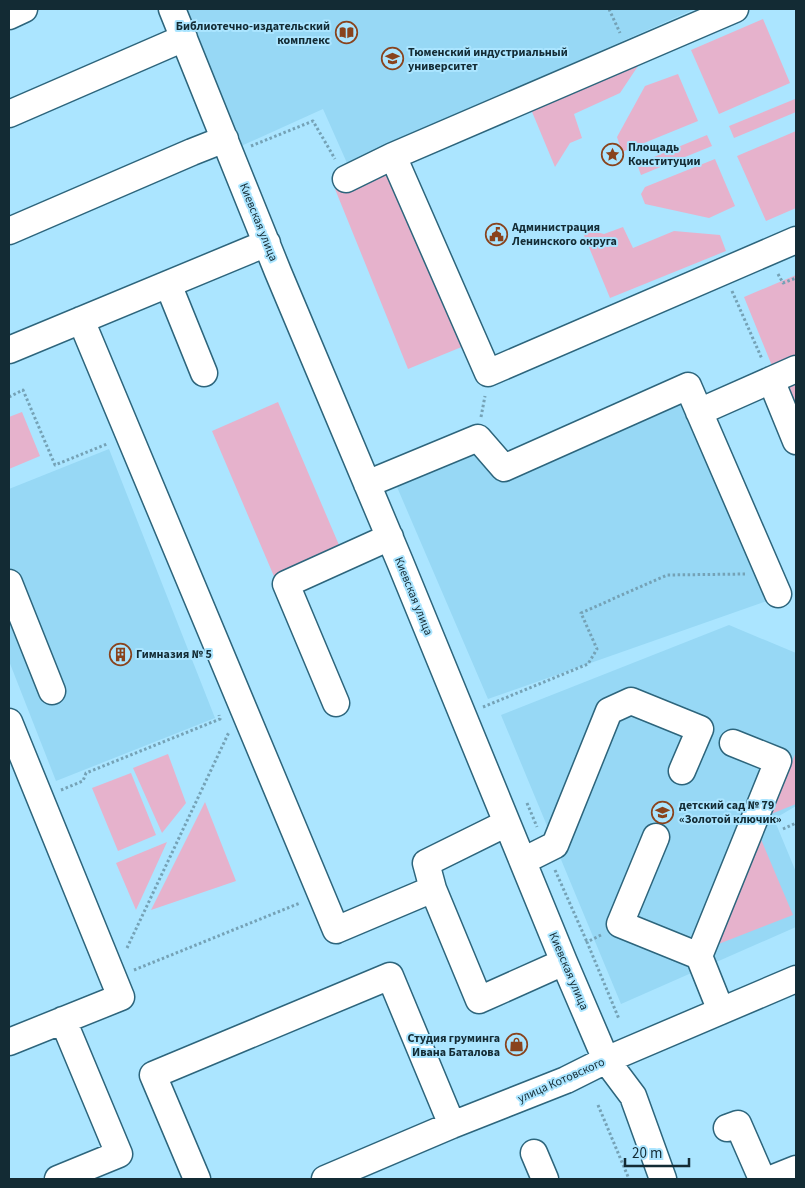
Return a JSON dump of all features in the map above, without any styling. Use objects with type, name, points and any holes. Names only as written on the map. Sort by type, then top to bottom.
[{"type":"street","points":[[9,16],[24,9]]},
{"type":"street","name":"Киевская улица","points":[[172,9],[564,962],[606,1060],[633,1096],[664,1179]]},
{"type":"street","points":[[346,179],[393,156],[734,9]]},
{"type":"street","points":[[9,114],[184,38]]},
{"type":"street","points":[[9,231],[192,152],[228,146]]},
{"type":"street","points":[[393,156],[488,373],[796,240]]},
{"type":"street","points":[[9,350],[267,243]]},
{"type":"street","points":[[168,284],[204,373]]},
{"type":"street","points":[[81,320],[226,711],[321,895],[336,930],[433,889]]},
{"type":"street","points":[[699,412],[796,369]]},
{"type":"street","points":[[771,380],[796,441]]},
{"type":"street","points":[[367,484],[478,438],[504,468],[688,386],[773,584]]},
{"type":"street","points":[[336,703],[286,584],[390,538]]},
{"type":"street","points":[[9,583],[52,691]]},
{"type":"street","points":[[524,862],[555,845],[610,711],[631,701],[778,761],[699,956],[721,1011]]},
{"type":"street","points":[[9,722],[121,997],[9,1042]]},
{"type":"street","points":[[682,771],[718,737]]},
{"type":"street","points":[[507,823],[426,863],[433,889],[479,1000],[564,962]]},
{"type":"street","points":[[656,837],[620,924],[699,956]]},
{"type":"street","points":[[197,1179],[153,1075],[390,976],[452,1125]]},
{"type":"street","name":"улица Котовского","points":[[325,1179],[452,1125],[566,1080],[606,1060],[796,979]]},
{"type":"street","points":[[58,1179],[119,1154],[63,1020]]},
{"type":"street","points":[[727,1128],[738,1124],[762,1179]]},
{"type":"street","points":[[534,1153],[545,1179]]},
{"type":"street","points":[[771,1179],[796,1169]]},
{"type":"path","points":[[228,146],[313,121],[346,179]]},
{"type":"path","points":[[724,272],[771,380]]},
{"type":"path","points":[[478,438],[488,373]]},
{"type":"path","points":[[9,397],[23,390],[55,465],[112,442]]},
{"type":"path","points":[[464,715],[588,664],[596,648],[581,613],[667,575],[773,584]]},
{"type":"path","points":[[55,792],[83,781],[86,773],[226,711]]},
{"type":"path","points":[[112,978],[226,711]]},
{"type":"path","points":[[783,829],[796,823]]},
{"type":"path","points":[[112,978],[321,895]]},
{"type":"path","points":[[619,1019],[587,942],[620,924]]},
{"type":"path","points":[[598,1105],[629,1179]]},
{"type":"shaded area","name":"Тюменский индустриальный университет","points":[[180,9],[695,9],[347,163],[323,109],[239,147]]},
{"type":"shaded area","points":[[763,19],[790,83],[719,114],[691,50]]},
{"type":"shaded area","points":[[644,57],[620,93],[574,114],[582,138],[570,143],[555,167],[530,107]]},
{"type":"shaded area","points":[[678,74],[698,121],[622,152],[617,137],[645,86]]},
{"type":"shaded area","points":[[795,99],[796,112],[734,138],[729,126]]},
{"type":"shaded area","points":[[796,131],[796,208],[766,221],[737,156]]},
{"type":"shaded area","points":[[707,135],[712,146],[641,175],[637,164]]},
{"type":"shaded area","points":[[715,159],[735,206],[709,218],[645,204],[641,194],[645,187]]},
{"type":"shaded area","points":[[391,166],[464,346],[408,369],[335,189]]},
{"type":"shaded area","points":[[623,227],[633,248],[674,231],[720,235],[726,251],[610,298],[581,228],[604,234]]},
{"type":"shaded area","points":[[796,275],[796,425],[744,297]]},
{"type":"shaded area","points":[[682,394],[770,600],[488,699],[397,487],[478,451],[496,474]]},
{"type":"shaded area","points":[[278,402],[342,552],[276,581],[212,431]]},
{"type":"shaded area","points":[[22,412],[40,456],[9,469],[9,417]]},
{"type":"shaded area","points":[[109,449],[215,718],[56,781],[9,661],[9,489]]},
{"type":"shaded area","name":"детский сад № 79 «Золотой ключик»","points":[[729,625],[796,653],[796,806],[774,819],[796,872],[796,927],[621,1004],[501,715]]},
{"type":"shaded area","points":[[796,752],[796,804],[771,814]]},
{"type":"shaded area","points":[[168,754],[186,803],[162,833],[133,768]]},
{"type":"shaded area","points":[[131,773],[156,835],[118,851],[92,788]]},
{"type":"shaded area","points":[[205,802],[236,881],[151,910]]},
{"type":"shaded area","points":[[760,837],[793,915],[716,945]]},
{"type":"shaded area","points":[[167,842],[136,910],[116,863]]},
{"type":"place","name":"Библиотечно-издательский комплекс","points":[[346,33]]},
{"type":"place","name":"Тюменский индустриальный университет","points":[[392,59]]},
{"type":"place","name":"Площадь Конституции","points":[[612,154]]},
{"type":"place","name":"Администрация Ленинского округа","points":[[496,234]]},
{"type":"place","name":"Гимназия № 5","points":[[120,654]]},
{"type":"place","name":"детский сад № 79 «Золотой ключик»","points":[[663,812]]},
{"type":"place","name":"Студия груминга Ивана Баталова","points":[[516,1045]]}]
